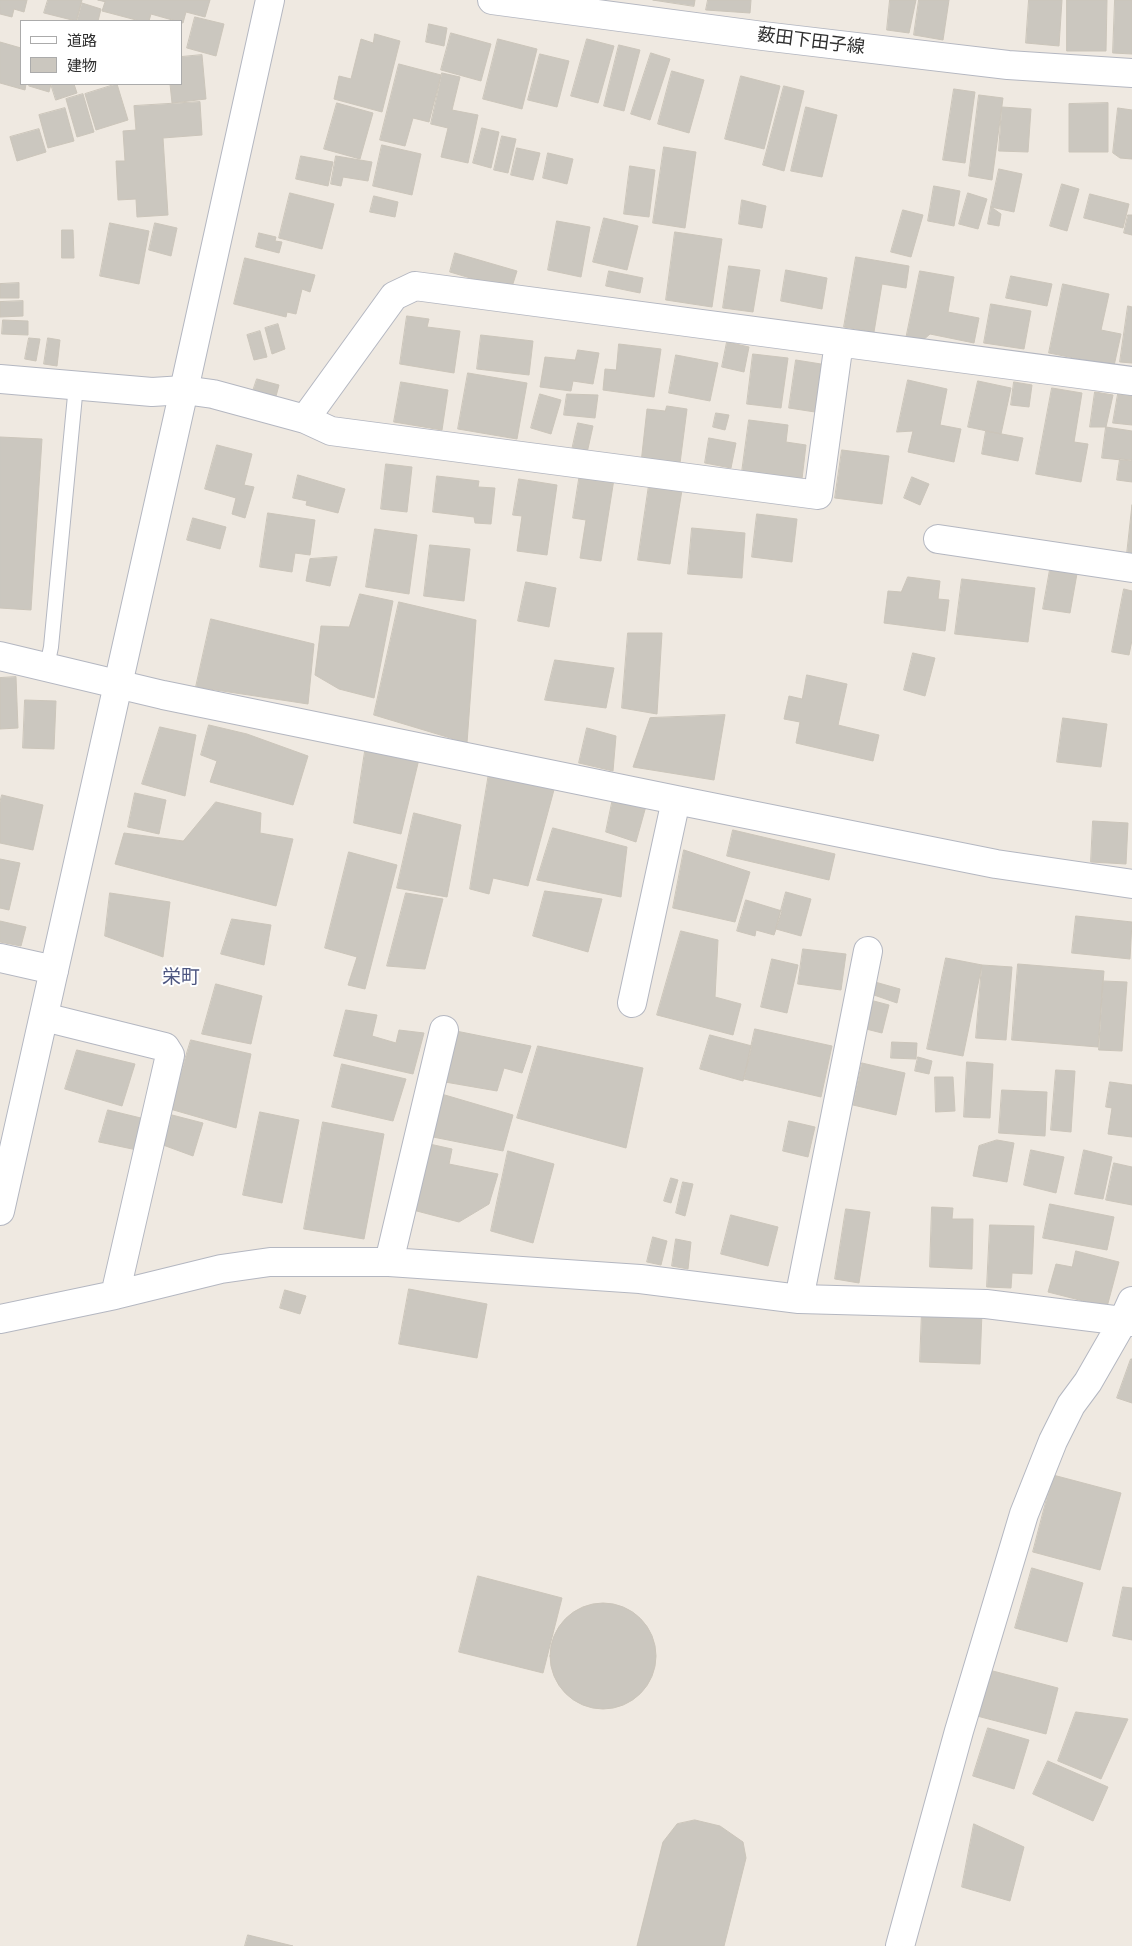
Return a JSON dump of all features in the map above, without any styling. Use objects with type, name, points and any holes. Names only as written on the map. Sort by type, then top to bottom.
[{"type":"street","points":[[0,1211],[270,0]]},
{"type":"street","name":"薮田下田子線","points":[[492,0],[763,36],[1008,65],[1132,73]]},
{"type":"street","points":[[305,419],[394,296],[415,286],[1132,380]]},
{"type":"street","points":[[0,379],[152,392],[184,390],[213,394],[305,419],[331,431],[818,495],[839,342]]},
{"type":"street","points":[[938,539],[1132,568]]},
{"type":"street","points":[[0,656],[118,684],[676,800],[996,864],[1132,884]]},
{"type":"street","points":[[632,1003],[676,800]]},
{"type":"street","points":[[799,1299],[868,951]]},
{"type":"street","points":[[0,958],[54,970]]},
{"type":"street","points":[[44,1017],[165,1047],[170,1056],[115,1296]]},
{"type":"street","points":[[389,1262],[444,1030]]},
{"type":"street","points":[[0,1319],[115,1296],[222,1268],[270,1262],[389,1262],[640,1279],[799,1299],[986,1304],[1129,1315],[1071,1406],[1053,1441],[1024,1514],[959,1731],[900,1946]]},
{"type":"lane","points":[[47,666],[51,647],[76,385]]},
{"type":"building","points":[[0,0],[27,0],[24,12],[14,9],[12,17],[0,14]]},
{"type":"building","points":[[48,0],[82,0],[76,20],[44,13]]},
{"type":"building","points":[[98,0],[210,0],[205,17],[186,12],[183,23],[182,20],[172,20],[151,14],[149,20],[136,20],[102,11],[105,2]]},
{"type":"building","points":[[653,0],[695,0],[694,6]]},
{"type":"building","points":[[708,0],[751,0],[750,13],[706,10]]},
{"type":"building","points":[[890,0],[916,0],[909,33],[887,30]]},
{"type":"building","points":[[919,0],[949,0],[943,40],[914,35]]},
{"type":"building","points":[[1029,0],[1062,0],[1059,46],[1026,43]]},
{"type":"building","points":[[1067,0],[1107,0],[1106,51],[1067,51]]},
{"type":"building","points":[[1115,0],[1132,0],[1132,54],[1113,53]]},
{"type":"building","points":[[82,3],[101,9],[98,20],[77,20]]},
{"type":"building","points":[[195,17],[224,24],[216,56],[187,48]]},
{"type":"building","points":[[429,24],[447,28],[444,46],[426,42]]},
{"type":"building","points":[[451,33],[491,44],[481,81],[441,70]]},
{"type":"building","points":[[375,34],[400,41],[382,112],[334,99],[339,76],[351,79],[361,39],[373,43]]},
{"type":"building","points":[[498,39],[537,49],[522,109],[483,99]]},
{"type":"building","points":[[587,39],[614,46],[598,103],[571,96]]},
{"type":"building","points":[[0,42],[20,48],[20,85],[26,85],[25,90],[0,83]]},
{"type":"building","points":[[619,45],[640,50],[624,111],[604,106]]},
{"type":"building","points":[[651,53],[670,59],[650,120],[631,114]]},
{"type":"building","points":[[540,54],[569,61],[557,107],[528,100]]},
{"type":"building","points":[[202,55],[206,99],[172,103],[170,85],[182,85],[182,57]]},
{"type":"building","points":[[399,64],[441,75],[429,122],[413,118],[405,146],[380,140]]},
{"type":"building","points":[[672,71],[704,80],[689,133],[658,124]]},
{"type":"building","points":[[442,73],[460,77],[452,110],[478,115],[468,163],[441,157],[448,128],[431,124]]},
{"type":"building","points":[[741,76],[780,86],[764,149],[725,139]]},
{"type":"building","points":[[30,85],[51,85],[49,92]]},
{"type":"building","points":[[51,85],[74,85],[77,93],[56,100]]},
{"type":"building","points":[[117,85],[128,120],[96,130],[85,94]]},
{"type":"building","points":[[784,86],[804,91],[784,171],[763,165]]},
{"type":"building","points":[[954,89],[975,92],[965,163],[943,160]]},
{"type":"building","points":[[83,94],[94,132],[77,137],[66,99]]},
{"type":"building","points":[[979,95],[1003,98],[992,180],[969,176]]},
{"type":"building","points":[[200,102],[202,135],[163,138],[168,215],[137,217],[136,199],[118,200],[116,161],[125,161],[123,131],[136,130],[134,106]]},
{"type":"building","points":[[337,103],[373,113],[360,159],[324,149]]},
{"type":"building","points":[[1108,103],[1108,152],[1069,152],[1069,104]]},
{"type":"building","points":[[806,107],[837,115],[822,177],[791,171]]},
{"type":"building","points":[[1002,107],[1031,109],[1028,152],[999,151]]},
{"type":"building","points":[[65,108],[74,141],[48,148],[39,115]]},
{"type":"building","points":[[1118,108],[1132,110],[1132,159],[1120,158],[1113,153]]},
{"type":"building","points":[[482,128],[499,132],[491,168],[473,163]]},
{"type":"building","points":[[39,129],[46,152],[17,161],[10,137]]},
{"type":"building","points":[[502,136],[516,139],[508,173],[494,170]]},
{"type":"building","points":[[382,145],[421,154],[412,195],[373,186]]},
{"type":"building","points":[[664,147],[696,152],[685,228],[653,223]]},
{"type":"building","points":[[517,148],[540,153],[533,180],[511,175]]},
{"type":"building","points":[[548,153],[573,159],[567,184],[543,178]]},
{"type":"building","points":[[301,156],[333,162],[328,186],[296,179]]},
{"type":"building","points":[[336,156],[372,162],[368,181],[343,177],[341,186],[331,184]]},
{"type":"building","points":[[630,166],[655,170],[649,217],[624,214]]},
{"type":"building","points":[[999,169],[1022,174],[1014,212],[991,207]]},
{"type":"building","points":[[1062,184],[1079,189],[1067,231],[1050,226]]},
{"type":"building","points":[[934,186],[960,191],[954,226],[928,221]]},
{"type":"building","points":[[290,193],[334,204],[322,249],[279,238]]},
{"type":"building","points":[[968,193],[987,199],[978,229],[959,224]]},
{"type":"building","points":[[1090,194],[1129,204],[1123,228],[1084,218]]},
{"type":"building","points":[[374,196],[398,202],[395,217],[370,212]]},
{"type":"building","points":[[742,200],[766,206],[762,228],[739,224]]},
{"type":"building","points":[[991,207],[1001,214],[999,226],[988,224]]},
{"type":"building","points":[[903,210],[923,215],[911,257],[891,252]]},
{"type":"building","points":[[1128,215],[1132,215],[1132,235],[1124,233]]},
{"type":"building","points":[[604,218],[638,226],[627,270],[593,262]]},
{"type":"building","points":[[557,221],[590,227],[581,277],[548,270]]},
{"type":"building","points":[[110,223],[149,231],[139,284],[100,276]]},
{"type":"building","points":[[155,223],[177,228],[171,256],[149,250]]},
{"type":"building","points":[[62,230],[73,230],[74,258],[62,258]]},
{"type":"building","points":[[675,232],[722,239],[712,307],[666,300]]},
{"type":"building","points":[[259,233],[276,237],[275,241],[282,242],[279,253],[256,247]]},
{"type":"building","points":[[455,253],[517,271],[511,290],[450,272]]},
{"type":"building","points":[[856,257],[909,266],[906,288],[882,284],[874,332],[844,327]]},
{"type":"building","points":[[245,258],[315,275],[310,292],[302,289],[296,314],[287,312],[286,317],[234,304]]},
{"type":"building","points":[[729,266],[760,270],[753,312],[723,308]]},
{"type":"building","points":[[786,270],[827,278],[822,309],[781,301]]},
{"type":"building","points":[[609,271],[643,278],[640,293],[606,286]]},
{"type":"building","points":[[920,271],[954,277],[948,312],[979,318],[974,343],[930,334],[921,342],[906,339]]},
{"type":"building","points":[[1011,276],[1052,284],[1047,306],[1006,298]]},
{"type":"building","points":[[19,283],[19,298],[0,298],[0,284]]},
{"type":"building","points":[[1063,284],[1109,294],[1101,330],[1121,334],[1114,366],[1049,353]]},
{"type":"building","points":[[23,301],[23,316],[0,317],[0,302]]},
{"type":"building","points":[[991,304],[1031,311],[1024,349],[984,343]]},
{"type":"building","points":[[1128,306],[1132,307],[1132,363],[1120,362]]},
{"type":"building","points":[[407,316],[429,319],[427,327],[460,331],[454,373],[400,364]]},
{"type":"building","points":[[3,320],[28,321],[28,335],[2,334]]},
{"type":"building","points":[[278,324],[285,349],[272,354],[265,328]]},
{"type":"building","points":[[260,331],[267,357],[254,360],[247,335]]},
{"type":"building","points":[[481,335],[533,341],[529,375],[477,369]]},
{"type":"building","points":[[29,338],[40,339],[36,361],[25,359]]},
{"type":"building","points":[[48,338],[60,340],[57,366],[44,364]]},
{"type":"building","points":[[727,342],[749,347],[744,372],[722,367]]},
{"type":"building","points":[[619,344],[661,349],[654,397],[603,390],[605,369],[616,370]]},
{"type":"building","points":[[578,350],[599,353],[593,384],[573,381],[571,391],[540,387],[545,357],[575,360]]},
{"type":"building","points":[[753,354],[788,358],[781,408],[747,404]]},
{"type":"building","points":[[676,355],[718,363],[710,401],[669,393]]},
{"type":"building","points":[[796,360],[821,364],[815,412],[789,408]]},
{"type":"building","points":[[468,373],[527,383],[517,439],[458,429]]},
{"type":"building","points":[[257,379],[279,385],[275,400],[252,394]]},
{"type":"building","points":[[908,380],[947,389],[940,425],[961,429],[954,462],[908,452],[913,431],[897,432]]},
{"type":"building","points":[[978,381],[1011,388],[1001,434],[968,427]]},
{"type":"building","points":[[401,382],[448,390],[442,430],[394,422]]},
{"type":"building","points":[[1014,382],[1032,385],[1029,407],[1011,405]]},
{"type":"building","points":[[1052,388],[1082,393],[1074,442],[1088,444],[1081,482],[1036,474]]},
{"type":"building","points":[[1095,392],[1113,395],[1106,427],[1090,427]]},
{"type":"building","points":[[540,394],[561,400],[551,434],[531,428]]},
{"type":"building","points":[[567,394],[598,395],[595,418],[564,415]]},
{"type":"building","points":[[1118,394],[1132,396],[1132,425],[1113,423]]},
{"type":"building","points":[[667,406],[687,409],[679,471],[641,463],[647,409],[665,411]]},
{"type":"building","points":[[716,413],[729,415],[725,430],[713,427]]},
{"type":"building","points":[[749,420],[788,425],[786,442],[806,445],[802,479],[742,472]]},
{"type":"building","points":[[578,423],[593,426],[587,453],[572,450]]},
{"type":"building","points":[[1106,427],[1132,431],[1132,461],[1102,458]]},
{"type":"building","points":[[986,431],[1023,438],[1018,461],[982,454]]},
{"type":"building","points":[[0,437],[42,439],[31,610],[0,608]]},
{"type":"building","points":[[709,438],[736,443],[731,468],[705,463]]},
{"type":"building","points":[[217,445],[252,454],[244,485],[254,487],[245,518],[232,514],[236,498],[205,489]]},
{"type":"building","points":[[842,450],[889,456],[882,504],[835,498]]},
{"type":"building","points":[[1120,459],[1132,460],[1132,482],[1117,480]]},
{"type":"building","points":[[386,464],[412,467],[407,512],[381,509]]},
{"type":"building","points":[[580,473],[614,479],[601,561],[580,558],[586,520],[573,518]]},
{"type":"building","points":[[298,475],[345,489],[338,513],[306,505],[307,501],[293,498]]},
{"type":"building","points":[[437,476],[479,481],[478,487],[495,488],[491,524],[475,523],[474,517],[433,512]]},
{"type":"building","points":[[912,477],[929,484],[920,505],[904,498]]},
{"type":"building","points":[[519,479],[557,485],[547,555],[517,551],[522,516],[513,515]]},
{"type":"building","points":[[649,485],[682,490],[670,564],[638,560]]},
{"type":"building","points":[[1132,505],[1132,555],[1127,554]]},
{"type":"building","points":[[268,513],[315,520],[310,555],[295,553],[292,572],[260,567]]},
{"type":"building","points":[[757,514],[797,519],[792,562],[752,557]]},
{"type":"building","points":[[193,518],[226,527],[220,549],[187,540]]},
{"type":"building","points":[[692,528],[745,533],[742,578],[688,574]]},
{"type":"building","points":[[375,529],[417,535],[409,594],[366,587]]},
{"type":"building","points":[[430,545],[470,549],[464,601],[424,596]]},
{"type":"building","points":[[337,557],[330,586],[306,581],[310,559]]},
{"type":"building","points":[[1051,564],[1078,568],[1070,613],[1043,609]]},
{"type":"building","points":[[908,577],[940,581],[938,599],[949,600],[945,631],[884,623],[888,591],[901,592]]},
{"type":"building","points":[[962,579],[1035,588],[1028,642],[955,634]]},
{"type":"building","points":[[526,582],[556,588],[549,627],[518,621]]},
{"type":"building","points":[[1124,589],[1132,591],[1132,640],[1129,655],[1112,652]]},
{"type":"building","points":[[360,594],[393,601],[374,698],[339,689],[315,675],[321,626],[349,627]]},
{"type":"building","points":[[399,602],[476,620],[467,743],[374,715]]},
{"type":"building","points":[[211,619],[314,644],[308,704],[196,687]]},
{"type":"building","points":[[628,633],[662,633],[657,714],[622,708]]},
{"type":"building","points":[[913,653],[935,658],[925,696],[904,690]]},
{"type":"building","points":[[555,660],[614,668],[606,708],[545,700]]},
{"type":"building","points":[[807,675],[847,684],[838,725],[879,735],[873,761],[796,743],[800,722],[784,719],[789,696],[802,699]]},
{"type":"building","points":[[16,677],[18,728],[0,729],[0,678]]},
{"type":"building","points":[[25,700],[56,701],[54,749],[23,748]]},
{"type":"building","points":[[725,715],[714,780],[633,767],[650,718]]},
{"type":"building","points":[[1063,718],[1107,724],[1101,767],[1057,762]]},
{"type":"building","points":[[209,725],[247,734],[308,756],[293,805],[210,782],[217,761],[201,755]]},
{"type":"building","points":[[160,727],[196,735],[185,796],[142,784]]},
{"type":"building","points":[[587,728],[616,736],[613,771],[579,763]]},
{"type":"building","points":[[366,745],[419,759],[401,834],[354,823]]},
{"type":"building","points":[[489,773],[555,786],[528,886],[493,878],[489,894],[470,889]]},
{"type":"building","points":[[135,793],[166,800],[159,834],[128,827]]},
{"type":"building","points":[[2,795],[43,805],[33,850],[0,843],[0,802]]},
{"type":"building","points":[[613,798],[646,806],[636,842],[606,832]]},
{"type":"building","points":[[216,802],[261,813],[260,833],[293,839],[276,906],[115,864],[124,833],[183,841]]},
{"type":"building","points":[[414,813],[461,825],[447,897],[397,888]]},
{"type":"building","points":[[1093,821],[1128,823],[1126,864],[1091,862]]},
{"type":"building","points":[[553,828],[627,847],[621,897],[537,880]]},
{"type":"building","points":[[733,830],[835,854],[829,880],[727,856]]},
{"type":"building","points":[[684,850],[750,872],[735,922],[673,908]]},
{"type":"building","points":[[349,852],[397,865],[365,989],[348,985],[357,957],[325,948]]},
{"type":"building","points":[[0,859],[20,863],[9,910],[0,908]]},
{"type":"building","points":[[545,891],[602,899],[588,952],[533,936]]},
{"type":"building","points":[[786,892],[811,899],[801,936],[776,929]]},
{"type":"building","points":[[110,893],[170,902],[163,957],[105,936]]},
{"type":"building","points":[[406,893],[443,899],[425,969],[387,966]]},
{"type":"building","points":[[746,900],[782,911],[774,935],[756,930],[755,936],[737,931]]},
{"type":"building","points":[[1076,916],[1132,922],[1130,959],[1072,953]]},
{"type":"building","points":[[232,919],[271,925],[264,965],[221,954]]},
{"type":"building","points":[[0,921],[26,927],[21,946],[0,942]]},
{"type":"building","points":[[681,931],[718,940],[715,997],[741,1004],[733,1035],[657,1015]]},
{"type":"building","points":[[803,949],[846,954],[841,990],[798,984]]},
{"type":"building","points":[[946,958],[982,965],[963,1056],[927,1049]]},
{"type":"building","points":[[772,959],[798,965],[787,1013],[761,1007]]},
{"type":"building","points":[[1018,964],[1104,971],[1098,1047],[1012,1040]]},
{"type":"building","points":[[982,965],[1012,967],[1006,1040],[976,1038]]},
{"type":"building","points":[[1103,981],[1127,982],[1122,1051],[1099,1050]]},
{"type":"building","points":[[875,982],[900,989],[897,1003],[871,994]]},
{"type":"building","points":[[216,984],[262,996],[251,1044],[202,1034]]},
{"type":"building","points":[[870,1000],[889,1005],[882,1033],[862,1028]]},
{"type":"building","points":[[346,1010],[377,1015],[372,1036],[396,1043],[399,1030],[424,1033],[413,1074],[334,1056]]},
{"type":"building","points":[[755,1029],[832,1046],[821,1097],[744,1079]]},
{"type":"building","points":[[456,1031],[531,1046],[522,1073],[504,1068],[497,1091],[445,1082]]},
{"type":"building","points":[[710,1035],[752,1046],[743,1081],[700,1069]]},
{"type":"building","points":[[191,1040],[251,1054],[236,1128],[170,1109]]},
{"type":"building","points":[[892,1042],[917,1043],[916,1059],[891,1058]]},
{"type":"building","points":[[538,1046],[643,1068],[626,1148],[517,1118]]},
{"type":"building","points":[[77,1050],[135,1064],[122,1106],[65,1089]]},
{"type":"building","points":[[918,1057],[932,1061],[929,1074],[915,1071]]},
{"type":"building","points":[[967,1062],[993,1064],[990,1118],[964,1117]]},
{"type":"building","points":[[862,1063],[905,1073],[896,1115],[853,1105]]},
{"type":"building","points":[[342,1064],[406,1079],[393,1121],[332,1107]]},
{"type":"building","points":[[1056,1070],[1075,1071],[1071,1132],[1051,1130]]},
{"type":"building","points":[[935,1077],[953,1077],[955,1111],[936,1112]]},
{"type":"building","points":[[1110,1082],[1132,1085],[1132,1137],[1108,1134],[1112,1108],[1106,1107]]},
{"type":"building","points":[[1002,1090],[1047,1092],[1045,1136],[999,1133]]},
{"type":"building","points":[[438,1093],[513,1115],[503,1151],[428,1136]]},
{"type":"building","points":[[108,1110],[145,1119],[137,1150],[99,1142]]},
{"type":"building","points":[[260,1112],[299,1120],[282,1203],[243,1195]]},
{"type":"building","points":[[172,1115],[203,1123],[193,1156],[163,1145]]},
{"type":"building","points":[[789,1121],[815,1127],[808,1157],[783,1151]]},
{"type":"building","points":[[323,1122],[384,1134],[364,1239],[304,1229]]},
{"type":"building","points":[[997,1140],[1014,1143],[1007,1182],[973,1176],[979,1146]]},
{"type":"building","points":[[425,1143],[452,1149],[449,1164],[498,1174],[489,1204],[459,1222],[409,1209]]},
{"type":"building","points":[[1031,1150],[1064,1157],[1056,1193],[1024,1185]]},
{"type":"building","points":[[1084,1150],[1112,1157],[1103,1199],[1075,1194]]},
{"type":"building","points":[[508,1151],[554,1164],[533,1243],[491,1231]]},
{"type":"building","points":[[1114,1163],[1132,1167],[1132,1205],[1106,1200]]},
{"type":"building","points":[[671,1178],[678,1180],[671,1203],[664,1201]]},
{"type":"building","points":[[683,1182],[693,1184],[685,1216],[676,1213]]},
{"type":"building","points":[[1050,1204],[1114,1217],[1107,1250],[1043,1238]]},
{"type":"building","points":[[932,1207],[953,1208],[952,1219],[973,1219],[972,1269],[930,1267]]},
{"type":"building","points":[[846,1209],[870,1212],[859,1283],[835,1279]]},
{"type":"building","points":[[731,1215],[778,1227],[768,1266],[721,1254]]},
{"type":"building","points":[[990,1225],[1034,1226],[1032,1274],[1012,1273],[1011,1288],[987,1287]]},
{"type":"building","points":[[653,1237],[667,1241],[661,1265],[647,1262]]},
{"type":"building","points":[[676,1239],[691,1242],[688,1269],[672,1266]]},
{"type":"building","points":[[1076,1251],[1119,1262],[1107,1307],[1048,1292],[1056,1264],[1072,1267]]},
{"type":"building","points":[[409,1289],[487,1304],[477,1358],[399,1344]]},
{"type":"building","points":[[285,1290],[306,1296],[300,1314],[280,1308]]},
{"type":"building","points":[[922,1311],[982,1312],[980,1364],[920,1362]]},
{"type":"building","points":[[1132,1359],[1132,1403],[1117,1398]]},
{"type":"building","points":[[1053,1475],[1121,1493],[1100,1570],[1033,1552]]},
{"type":"building","points":[[1032,1568],[1083,1583],[1067,1642],[1015,1628]]},
{"type":"building","points":[[478,1576],[562,1598],[543,1673],[459,1652]]},
{"type":"building","points":[[1123,1587],[1132,1588],[1132,1640],[1113,1636]]},
{"type":"building","points":[[603,1603],[623,1607],[641,1618],[652,1636],[656,1656],[652,1676],[641,1694],[623,1705],[603,1709],[583,1705],[565,1694],[554,1676],[550,1656],[554,1636],[565,1618],[583,1607]]},
{"type":"building","points":[[989,1670],[1058,1688],[1046,1734],[977,1716]]},
{"type":"building","points":[[1076,1712],[1128,1719],[1101,1779],[1058,1761]]},
{"type":"building","points":[[988,1728],[1029,1740],[1014,1789],[973,1776]]},
{"type":"building","points":[[1048,1761],[1108,1787],[1093,1821],[1033,1794]]},
{"type":"building","points":[[695,1820],[720,1826],[743,1842],[746,1858],[724,1946],[637,1946],[663,1842],[677,1824]]},
{"type":"building","points":[[974,1824],[1024,1847],[1010,1901],[962,1887]]},
{"type":"building","points":[[248,1935],[293,1946],[245,1946]]},
{"type":"district","name":"栄町","points":[[181,978]]}]
